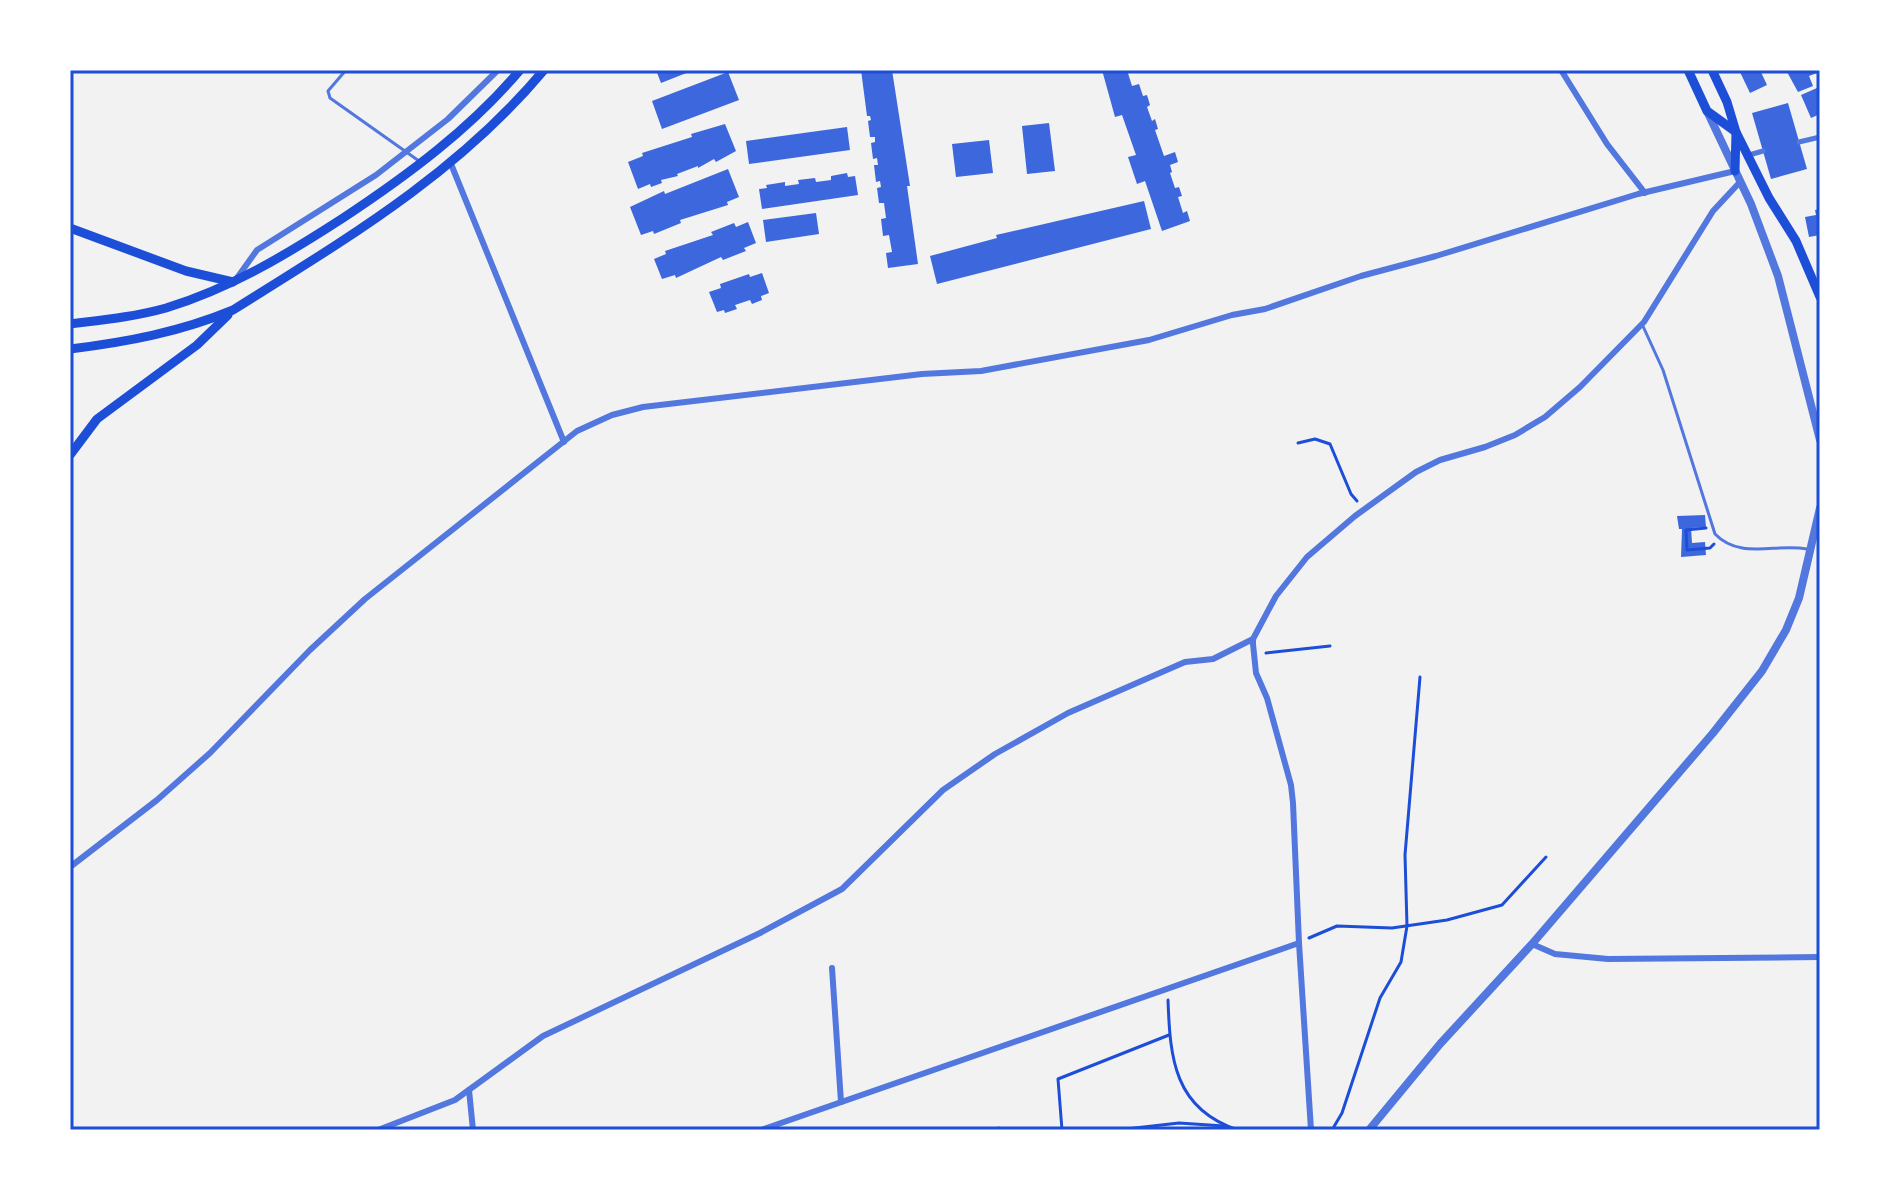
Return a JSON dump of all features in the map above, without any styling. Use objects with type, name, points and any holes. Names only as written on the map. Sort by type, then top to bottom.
[{"type":"main road","points":[[70,324],[132,317],[193,299],[283,257],[422,163],[488,105],[520,70]]},
{"type":"main road","points":[[70,455],[97,419],[197,345],[233,310],[392,208],[451,164],[501,118],[544,70]]},
{"type":"main road","points":[[1688,70],[1707,111],[1736,132]]},
{"type":"main road","points":[[1712,70],[1727,102],[1736,132],[1769,198],[1796,241],[1820,297]]},
{"type":"main road","points":[[1735,171],[1736,132]]},
{"type":"main road","points":[[70,228],[186,271],[233,282]]},
{"type":"main road","points":[[70,349],[150,337],[233,310]]},
{"type":"street","points":[[233,282],[257,250],[339,201],[406,153],[471,98],[498,70]]},
{"type":"street","points":[[1561,70],[1607,144],[1645,193]]},
{"type":"street","points":[[1707,111],[1778,276],[1820,440]]},
{"type":"street","points":[[1799,142],[1820,137]]},
{"type":"street","points":[[1748,155],[1763,151]]},
{"type":"street","points":[[451,164],[564,442]]},
{"type":"street","points":[[70,867],[157,800],[210,753],[310,650],[365,599],[577,431],[594,422],[643,407],[922,374],[981,371],[1149,340],[1232,315],[1265,309],[1361,276],[1645,193],[1735,171]]},
{"type":"street","points":[[1311,1130],[1291,785],[1267,698],[1256,673],[1253,639],[1276,596],[1307,557],[1365,510],[1432,463],[1515,435],[1545,417],[1601,368],[1642,324],[1713,211],[1740,182]]},
{"type":"street","points":[[1369,1130],[1440,1044],[1532,944],[1713,733],[1762,671],[1786,630],[1799,598],[1820,508]]},
{"type":"street","points":[[378,1130],[455,1100],[543,1036],[760,933],[842,889],[943,790],[995,754],[1068,713],[1185,662],[1213,659],[1253,639]]},
{"type":"street","points":[[761,1130],[1299,943]]},
{"type":"street","points":[[1532,944],[1555,954],[1608,959],[1820,957]]},
{"type":"street","points":[[832,968],[841,1102]]},
{"type":"street","points":[[469,1090],[473,1130]]},
{"type":"lane","points":[[346,70],[328,91],[330,98],[422,163]]},
{"type":"lane","points":[[1642,324],[1663,370],[1715,534],[1724,543],[1736,548],[1814,544]]},
{"type":"lane","points":[[992,1130],[999,1130]]},
{"type":"path","points":[[1298,443],[1315,439],[1330,444],[1351,494],[1365,510]]},
{"type":"path","points":[[1707,528],[1686,530],[1687,550],[1710,548],[1715,543]]},
{"type":"path","points":[[1266,653],[1330,646]]},
{"type":"path","points":[[1332,1130],[1342,1113],[1380,998],[1401,962],[1407,926],[1405,855],[1420,677]]},
{"type":"path","points":[[1299,943],[1337,926],[1392,928],[1447,920],[1502,905],[1546,857]]},
{"type":"path","points":[[1168,988],[1170,1048],[1178,1081],[1204,1111],[1228,1127]]},
{"type":"path","points":[[1062,1130],[1058,1079],[1169,1035]]},
{"type":"path","points":[[1117,1130],[1179,1123],[1238,1130]]},
{"type":"building","points":[[656,70],[694,70],[661,83]]},
{"type":"building","points":[[861,70],[892,70],[910,186],[907,186],[918,264],[888,268],[886,253],[892,252],[889,235],[883,236],[881,219],[886,218],[884,203],[879,203],[877,188],[881,187],[880,181],[876,182],[874,165],[878,165],[877,158],[873,159],[871,143],[875,142],[875,137],[870,137],[868,121],[871,120],[867,116]]},
{"type":"building","points":[[1102,70],[1127,70],[1132,86],[1139,84],[1143,96],[1147,95],[1150,105],[1147,107],[1152,121],[1155,119],[1158,129],[1155,130],[1164,156],[1175,152],[1178,162],[1170,165],[1170,173],[1175,188],[1179,187],[1182,196],[1178,197],[1183,213],[1187,211],[1190,221],[1162,231],[1145,181],[1137,184],[1128,157],[1136,155],[1122,115],[1115,117]]},
{"type":"building","points":[[1739,70],[1760,70],[1767,85],[1750,93]]},
{"type":"building","points":[[1786,70],[1820,70],[1820,80],[1817,73],[1809,76],[1813,86],[1798,92]]},
{"type":"building","points":[[728,72],[739,100],[662,129],[652,101]]},
{"type":"building","points":[[1817,88],[1820,114],[1811,118],[1801,95]]},
{"type":"building","points":[[1788,103],[1807,169],[1771,179],[1752,113]]},
{"type":"building","points":[[1049,123],[1055,171],[1027,174],[1022,126]]},
{"type":"building","points":[[725,124],[736,151],[716,162],[714,159],[678,176],[661,180],[662,183],[638,189],[628,162],[643,156],[642,153]]},
{"type":"building","points":[[847,127],[850,150],[749,164],[746,141]]},
{"type":"building","points":[[989,140],[993,173],[956,177],[952,144]]},
{"type":"building","points":[[728,169],[739,197],[727,202],[728,205],[680,220],[681,223],[654,234],[653,231],[641,235],[630,207],[664,191],[665,194]]},
{"type":"building","points":[[847,173],[848,177],[855,176],[858,195],[762,209],[759,189],[767,188],[766,185],[785,182],[785,186],[799,184],[798,180],[815,178],[816,182],[831,180],[831,176]]},
{"type":"building","points":[[1144,201],[1151,229],[937,284],[930,256],[997,238],[996,235]]},
{"type":"building","points":[[1820,209],[1820,235],[1809,237],[1805,217],[1816,215],[1815,210]]},
{"type":"building","points":[[816,213],[819,234],[766,242],[763,220]]},
{"type":"building","points":[[748,222],[756,243],[744,248],[746,251],[723,260],[721,257],[676,278],[675,275],[662,279],[654,259],[666,254],[665,251],[713,235],[711,232],[734,223],[736,227]]},
{"type":"building","points":[[762,273],[769,293],[761,296],[762,300],[752,304],[750,300],[735,305],[737,309],[717,312],[709,292],[721,288],[720,284]]},
{"type":"building","points":[[1705,515],[1706,527],[1691,528],[1692,543],[1705,542],[1706,555],[1681,557],[1682,529],[1679,529],[1677,516]]}]
